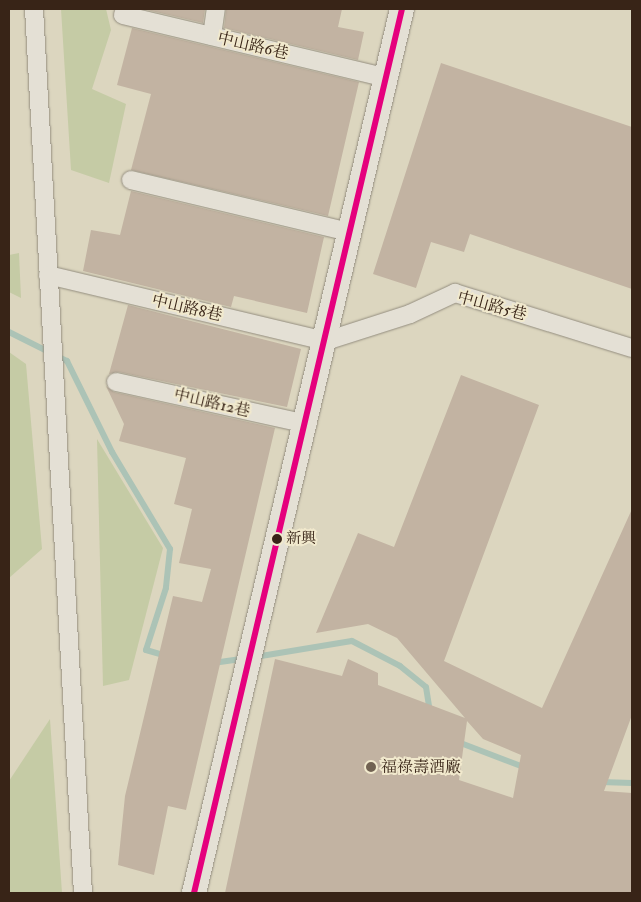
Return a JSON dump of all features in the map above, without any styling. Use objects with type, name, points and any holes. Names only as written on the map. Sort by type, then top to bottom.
[{"type":"main road","points":[[194,893],[307,424],[383,77],[402,9]]},
{"type":"street","points":[[34,9],[83,893]]},
{"type":"street","points":[[212,36],[216,9]]},
{"type":"street","name":"中山路6巷","points":[[123,15],[383,77]]},
{"type":"street","points":[[131,180],[350,232]]},
{"type":"street","name":"中山路8巷","points":[[48,275],[326,341]]},
{"type":"street","name":"中山路5巷","points":[[326,341],[410,314],[456,293],[632,348]]},
{"type":"street","name":"中山路12巷","points":[[116,382],[307,424]]},
{"type":"green space","points":[[61,9],[106,9],[111,30],[92,89],[126,104],[109,183],[71,170]]},
{"type":"green space","points":[[19,253],[21,298],[9,292],[9,255]]},
{"type":"green space","points":[[9,352],[26,364],[42,549],[9,578]]},
{"type":"green space","points":[[97,439],[163,548],[129,680],[103,686]]},
{"type":"green space","points":[[50,719],[62,893],[9,893],[9,781]]},
{"type":"building","points":[[143,9],[205,9],[203,23]]},
{"type":"building","points":[[226,9],[342,9],[338,27],[364,32],[358,60],[224,28]]},
{"type":"building","points":[[132,28],[359,82],[328,216],[131,170],[151,94],[117,85]]},
{"type":"building","points":[[441,63],[632,127],[632,289],[470,234],[464,252],[431,242],[416,288],[373,274]]},
{"type":"building","points":[[131,191],[324,237],[307,313],[234,296],[231,307],[83,271],[91,230],[120,235]]},
{"type":"building","points":[[128,305],[301,349],[287,407],[118,372],[109,374]]},
{"type":"building","points":[[461,375],[539,405],[444,661],[542,708],[632,509],[632,715],[604,791],[632,793],[632,893],[225,893],[275,659],[342,676],[348,659],[378,673],[378,685],[465,718],[397,638],[368,624],[316,633],[358,533],[394,547]],"holes":[[[467,721],[483,739],[521,755],[513,798],[459,780]]]},
{"type":"building","points":[[106,386],[114,392],[275,428],[186,810],[168,806],[154,875],[118,865],[125,796],[173,596],[202,602],[211,569],[179,563],[192,509],[174,504],[186,458],[119,441],[124,424]]},
{"type":"waterway","points":[[9,332],[67,361],[112,452],[170,549],[166,588],[146,650],[167,656]]},
{"type":"waterway","points":[[255,657],[352,641],[400,666],[426,687],[430,711]]},
{"type":"waterway","points":[[213,663],[243,659]]},
{"type":"waterway","points":[[458,742],[526,768]]},
{"type":"waterway","points":[[601,782],[632,783]]},
{"type":"transit line","points":[[194,893],[402,9]]},
{"type":"place","name":"新興","points":[[277,539]]},
{"type":"place","name":"福祿壽酒廠","points":[[371,767]]}]
